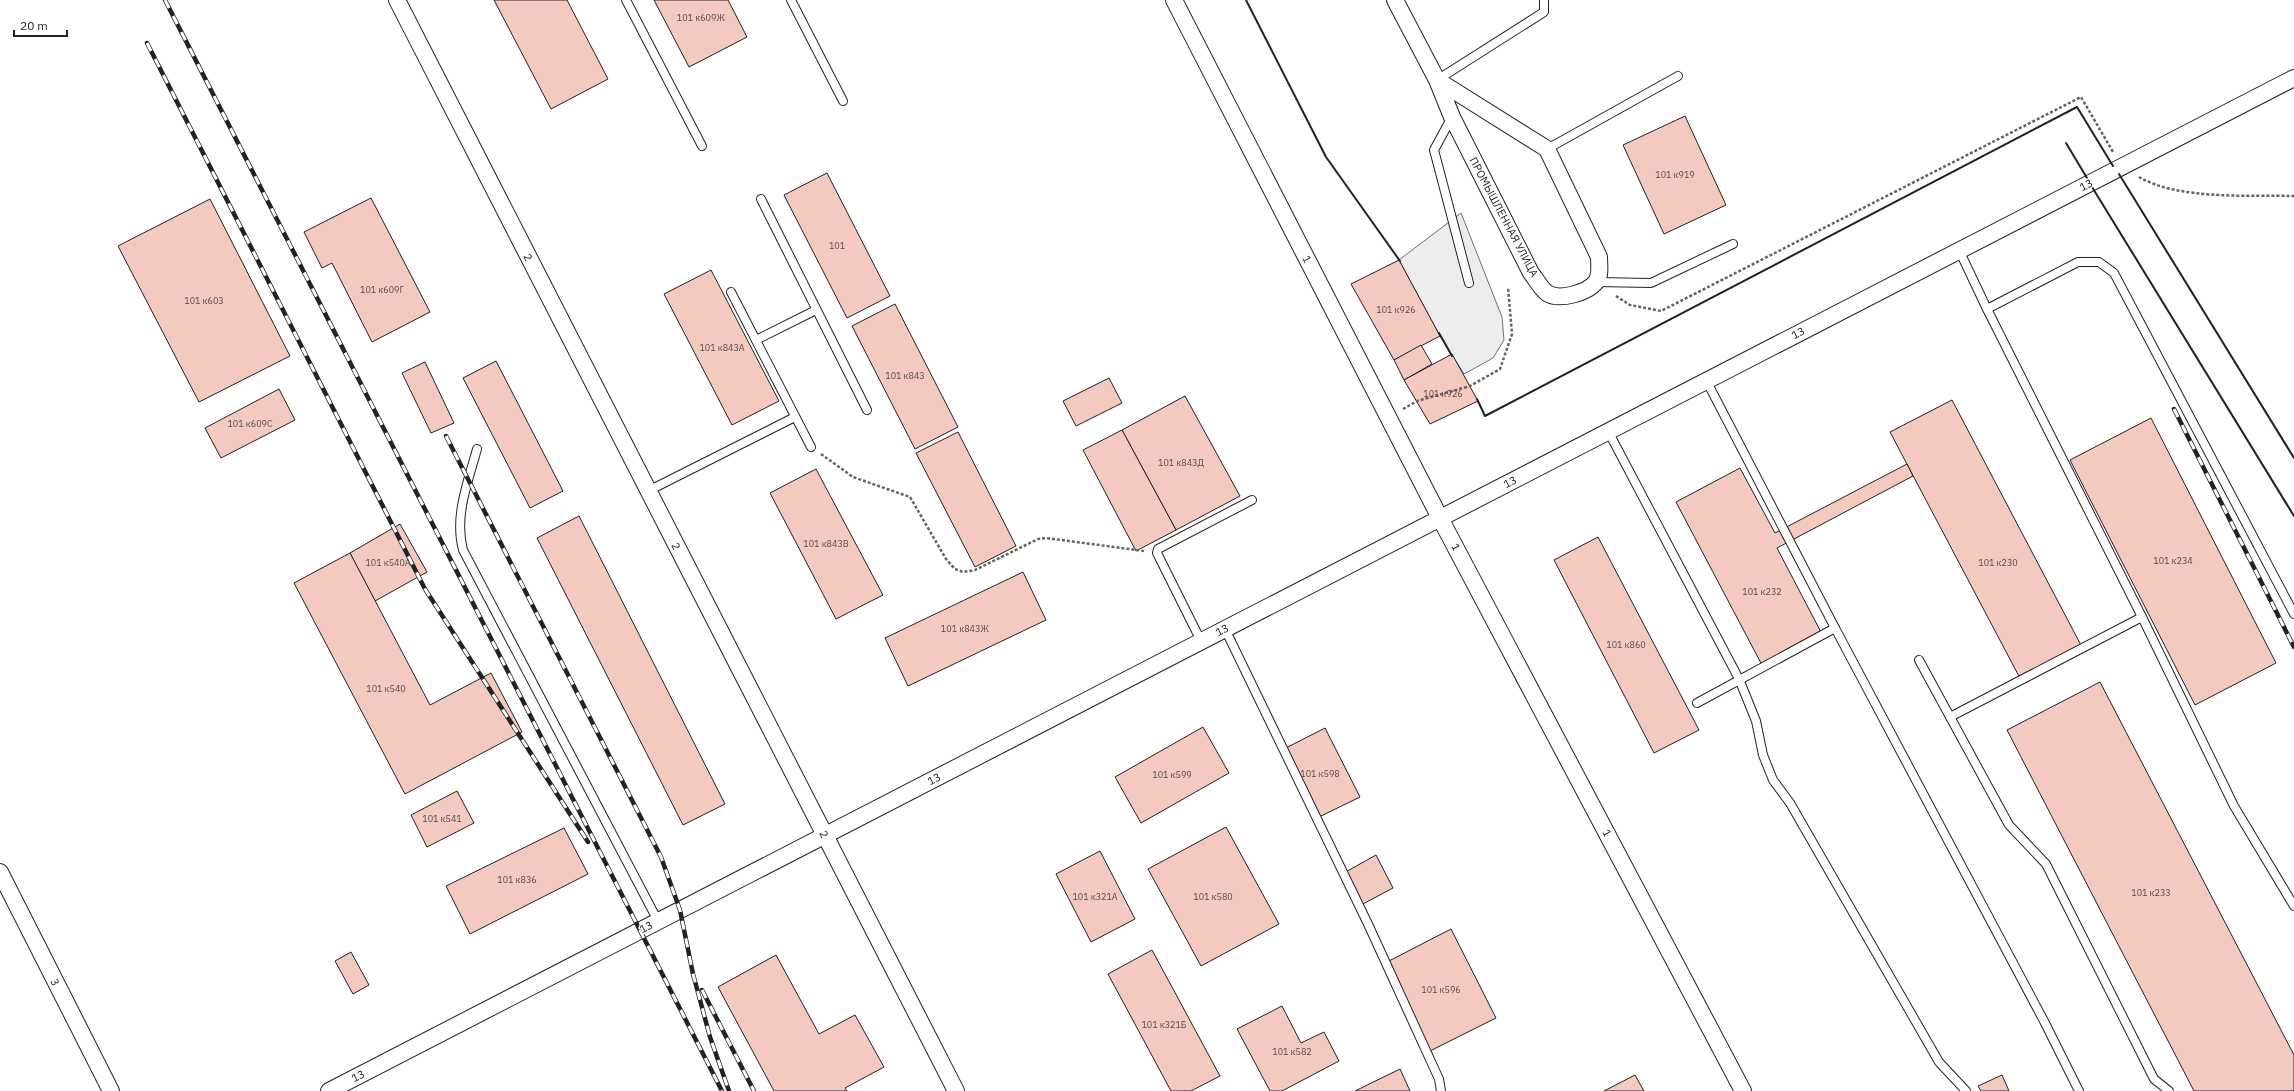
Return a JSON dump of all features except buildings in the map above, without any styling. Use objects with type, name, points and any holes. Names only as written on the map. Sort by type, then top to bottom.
[{"type":"street","name":"2","points":[[396,0],[956,1091]]},
{"type":"street","name":"1","points":[[1174,0],[1440,518],[1743,1091]]},
{"type":"street","name":"ПРОМЫШЛЕННАЯ УЛИЦА","points":[[1395,0],[1436,80],[1452,117],[1532,273],[1546,293],[1557,298],[1574,295],[1596,282]]},
{"type":"street","name":"13","points":[[329,1091],[2294,78]]},
{"type":"street","points":[[1436,80],[1547,150],[1599,257],[1600,272],[1596,282]]},
{"type":"street","name":"3","points":[[0,872],[111,1091]]},
{"type":"lane","points":[[626,0],[702,146]]},
{"type":"lane","points":[[791,0],[843,101]]},
{"type":"lane","points":[[1436,80],[1544,12],[1544,0]]},
{"type":"lane","points":[[1547,150],[1678,76]]},
{"type":"lane","points":[[1452,117],[1434,150],[1469,283]]},
{"type":"lane","points":[[762,198],[816,310],[867,410]]},
{"type":"lane","points":[[1596,282],[1651,283],[1733,244]]},
{"type":"lane","points":[[1959,250],[1987,309],[2142,617],[2234,806],[2294,906]]},
{"type":"lane","points":[[1987,309],[2078,262],[2099,262],[2114,273],[2294,614]]},
{"type":"lane","points":[[731,292],[810,447]]},
{"type":"lane","points":[[756,340],[816,310]]},
{"type":"lane","points":[[1706,380],[2079,1091]]},
{"type":"lane","points":[[648,491],[795,416]]},
{"type":"lane","points":[[1608,431],[1739,679],[1756,721],[1763,755],[1773,780],[1790,803],[1939,1062],[1966,1091]]},
{"type":"lane","points":[[477,449],[459,518],[459,534],[463,550],[658,921]]},
{"type":"lane","points":[[1201,641],[1157,553],[1158,549],[1252,500]]},
{"type":"lane","points":[[1950,717],[2142,617]]},
{"type":"lane","points":[[1697,703],[1835,628]]},
{"type":"lane","points":[[1225,629],[1368,924],[1439,1079],[1441,1091]]},
{"type":"lane","points":[[1919,660],[2009,825],[2046,864],[2154,1079],[2169,1091]]},
{"type":"path","points":[[1596,282],[1630,305],[1661,311],[2081,97],[2118,168],[2148,182],[2196,194],[2294,196]]},
{"type":"path","points":[[1417,401],[1470,386],[1500,369],[1512,334],[1508,288]]},
{"type":"path","points":[[810,447],[853,478],[910,497],[946,559],[955,569],[963,572],[975,570],[1038,539],[1046,538],[1157,553]]},
{"type":"shaded area","points":[[1461,213],[1502,317],[1504,340],[1493,358],[1464,374],[1440,336],[1399,260]]},
{"type":"railway","points":[[165,0],[722,1091]]},
{"type":"railway","points":[[147,43],[425,589],[588,842]]},
{"type":"railway","points":[[2174,409],[2294,647]]},
{"type":"railway","points":[[446,436],[661,857],[680,910],[693,974],[710,1037],[729,1091]]},
{"type":"railway","points":[[702,990],[754,1091]]},
{"type":"wall","points":[[1246,0],[1326,157],[1400,261]]},
{"type":"wall","points":[[1477,399],[1485,416],[2077,107],[2113,166]]},
{"type":"wall","points":[[2066,143],[2087,178]]},
{"type":"wall","points":[[2119,174],[2294,458]]},
{"type":"wall","points":[[2092,187],[2294,516]]},
{"type":"wall","points":[[1439,333],[1452,356]]}]
